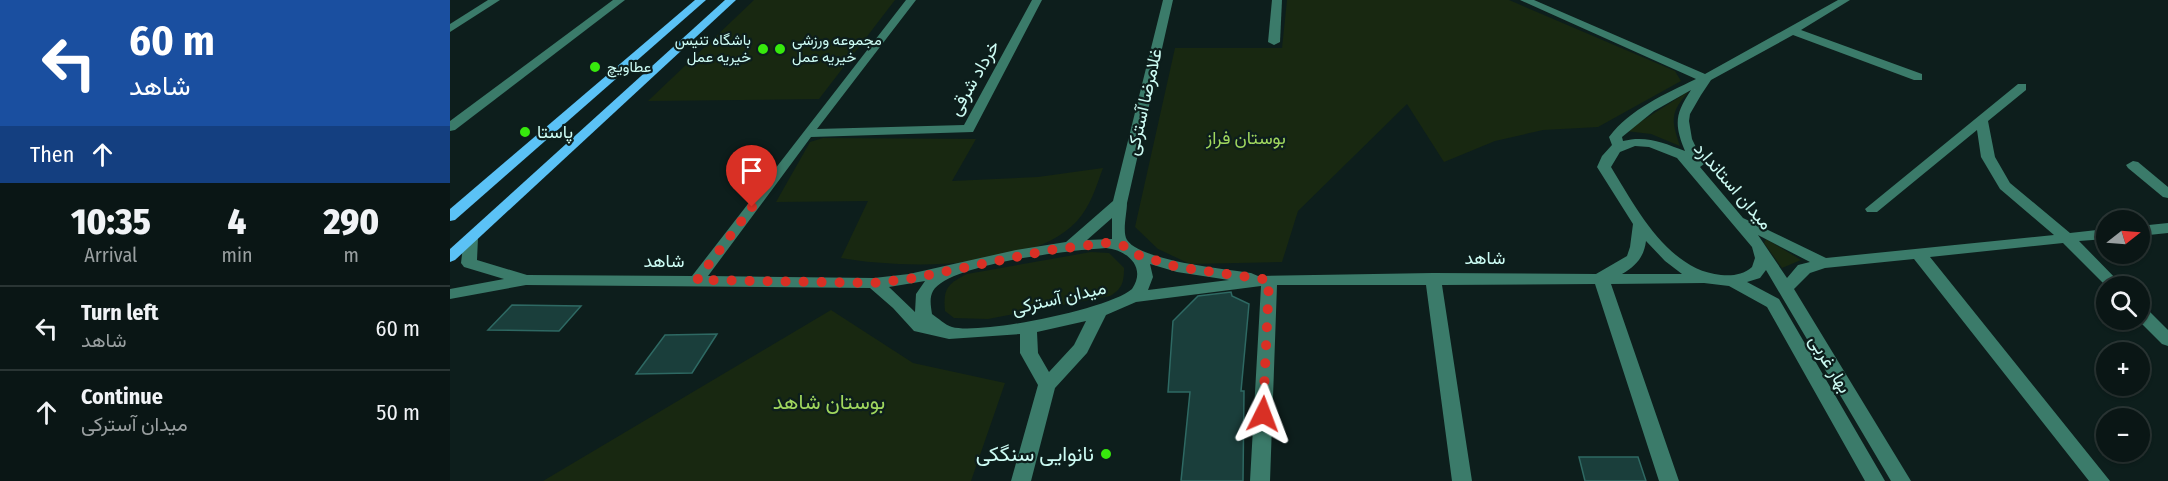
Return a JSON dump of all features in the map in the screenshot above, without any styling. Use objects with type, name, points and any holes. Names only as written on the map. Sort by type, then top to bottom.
[{"type":"main road","points":[[450,217],[701,0]]},
{"type":"main road","points":[[450,257],[731,0]]},
{"type":"street","points":[[450,29],[495,0]]},
{"type":"street","points":[[450,128],[620,0]]},
{"type":"street","points":[[697,280],[807,133],[911,0]]},
{"type":"street","name":"خرداد شرقی","points":[[807,133],[969,129],[1037,0]]},
{"type":"street","name":"غلامرضا آسترکی","points":[[1122,245],[1118,236],[1120,203],[1168,0]]},
{"type":"street","points":[[1274,42],[1277,0]]},
{"type":"street","points":[[1525,0],[1706,79]]},
{"type":"street","points":[[1820,0],[1840,3]]},
{"type":"street","points":[[1701,279],[1675,260],[1640,225],[1604,167],[1606,158],[1618,145],[1615,137],[1620,130],[1666,99],[1794,31],[1840,3]]},
{"type":"street","points":[[1794,31],[1918,77]]},
{"type":"street","points":[[1702,175],[1681,128],[1681,118],[1685,107],[1706,79]]},
{"type":"street","points":[[1872,209],[2022,87]]},
{"type":"street","points":[[1981,120],[1988,157],[2005,186],[2066,237],[2105,276]]},
{"type":"street","name":"میدان استاندارد","points":[[1618,145],[1643,142],[1669,148],[1682,154],[1702,175],[1759,246],[1764,257],[1761,267],[1752,275],[1732,281],[1701,279]]},
{"type":"street","points":[[2133,165],[2168,194]]},
{"type":"street","points":[[1069,247],[1120,203]]},
{"type":"street","points":[[1737,218],[1824,263]]},
{"type":"street","points":[[1640,225],[1639,249],[1630,264],[1601,278],[1669,481]]},
{"type":"street","points":[[2150,230],[2168,228]]},
{"type":"street","points":[[1785,289],[1804,269],[1824,263],[2096,235]]},
{"type":"street","name":"شاهد","points":[[471,238],[469,263],[526,280]]},
{"type":"street","points":[[949,333],[924,317],[921,303],[928,287],[957,269],[1069,247],[1106,243],[1122,245],[1138,255]]},
{"type":"street","name":"بهار غربی","points":[[1759,246],[1901,481]]},
{"type":"street","points":[[1919,254],[2100,481]]},
{"type":"street","name":"شاهد","points":[[1138,255],[1177,267],[1269,280]]},
{"type":"street","name":"میدان آسترکی","points":[[949,333],[966,334],[1028,326],[1099,312],[1134,297],[1143,286],[1146,276],[1138,255]]},
{"type":"street","name":"شاهد","points":[[450,294],[526,280],[874,283],[909,279],[957,269]]},
{"type":"street","points":[[1432,278],[1462,481]]},
{"type":"street","name":"شاهد","points":[[1134,297],[1269,280],[1701,279]]},
{"type":"street","points":[[1260,481],[1269,280]]},
{"type":"street","name":"بهار غربی","points":[[1732,281],[1773,303],[1875,481]]},
{"type":"street","points":[[874,283],[900,305],[920,327],[949,333]]},
{"type":"street","points":[[1021,481],[1047,385],[1081,349],[1099,312]]},
{"type":"street","points":[[2150,322],[2168,340]]},
{"type":"street","points":[[1028,326],[1029,353],[1047,385]]},
{"type":"green space","name":"مجموعه ورزشی خیریه عمل","points":[[754,0],[895,0],[819,99],[648,101]]},
{"type":"green space","name":"بوستان فراز","points":[[1287,0],[1509,0],[1675,71],[1681,81],[1598,127],[1543,130],[1495,141],[1444,162],[1407,104],[1298,211],[1282,262],[1190,264],[1158,249],[1135,227],[1175,48],[1282,48]]},
{"type":"green space","points":[[1689,91],[1678,105],[1674,117],[1680,146],[1651,134],[1626,131]]},
{"type":"green space","points":[[823,138],[976,139],[952,181],[1038,177],[1103,168],[1090,202],[1077,221],[1056,237],[1029,249],[998,258],[965,262],[898,264],[867,262],[841,258],[868,201],[776,202],[810,142]]},
{"type":"green space","points":[[1766,239],[1801,260],[1782,268],[1764,243]]},
{"type":"green space","points":[[1091,252],[1109,253],[1124,268],[1122,285],[1110,296],[988,319],[954,318],[945,311],[945,297],[948,288],[967,274]]},
{"type":"green space","name":"بوستان شاهد","points":[[831,310],[913,363],[1005,383],[971,481],[543,481]]},
{"type":"building","points":[[1231,292],[1232,296],[1249,304],[1241,391],[1244,391],[1243,481],[1181,481],[1190,392],[1168,392],[1173,321],[1198,296]]},
{"type":"building","points":[[512,305],[581,306],[559,331],[488,330]]},
{"type":"building","points":[[717,334],[692,373],[636,374],[665,335]]},
{"type":"building","points":[[1579,457],[1638,457],[1646,481],[1585,481]]},
{"type":"place","name":"باشگاه تنیس خیریه عمل","points":[[763,49]]},
{"type":"place","name":"مجموعه ورزشی خیریه عمل","points":[[780,49]]},
{"type":"place","name":"عطاویچ","points":[[595,67]]},
{"type":"place","name":"پاستا","points":[[525,132]]},
{"type":"place","name":"نانوایی سنگکی","points":[[1106,454]]},
{"type":"route","points":[[752,207],[697,280],[874,283],[909,279],[1050,250],[1106,243],[1122,245],[1138,255],[1177,267],[1269,280],[1263,414]]}]
